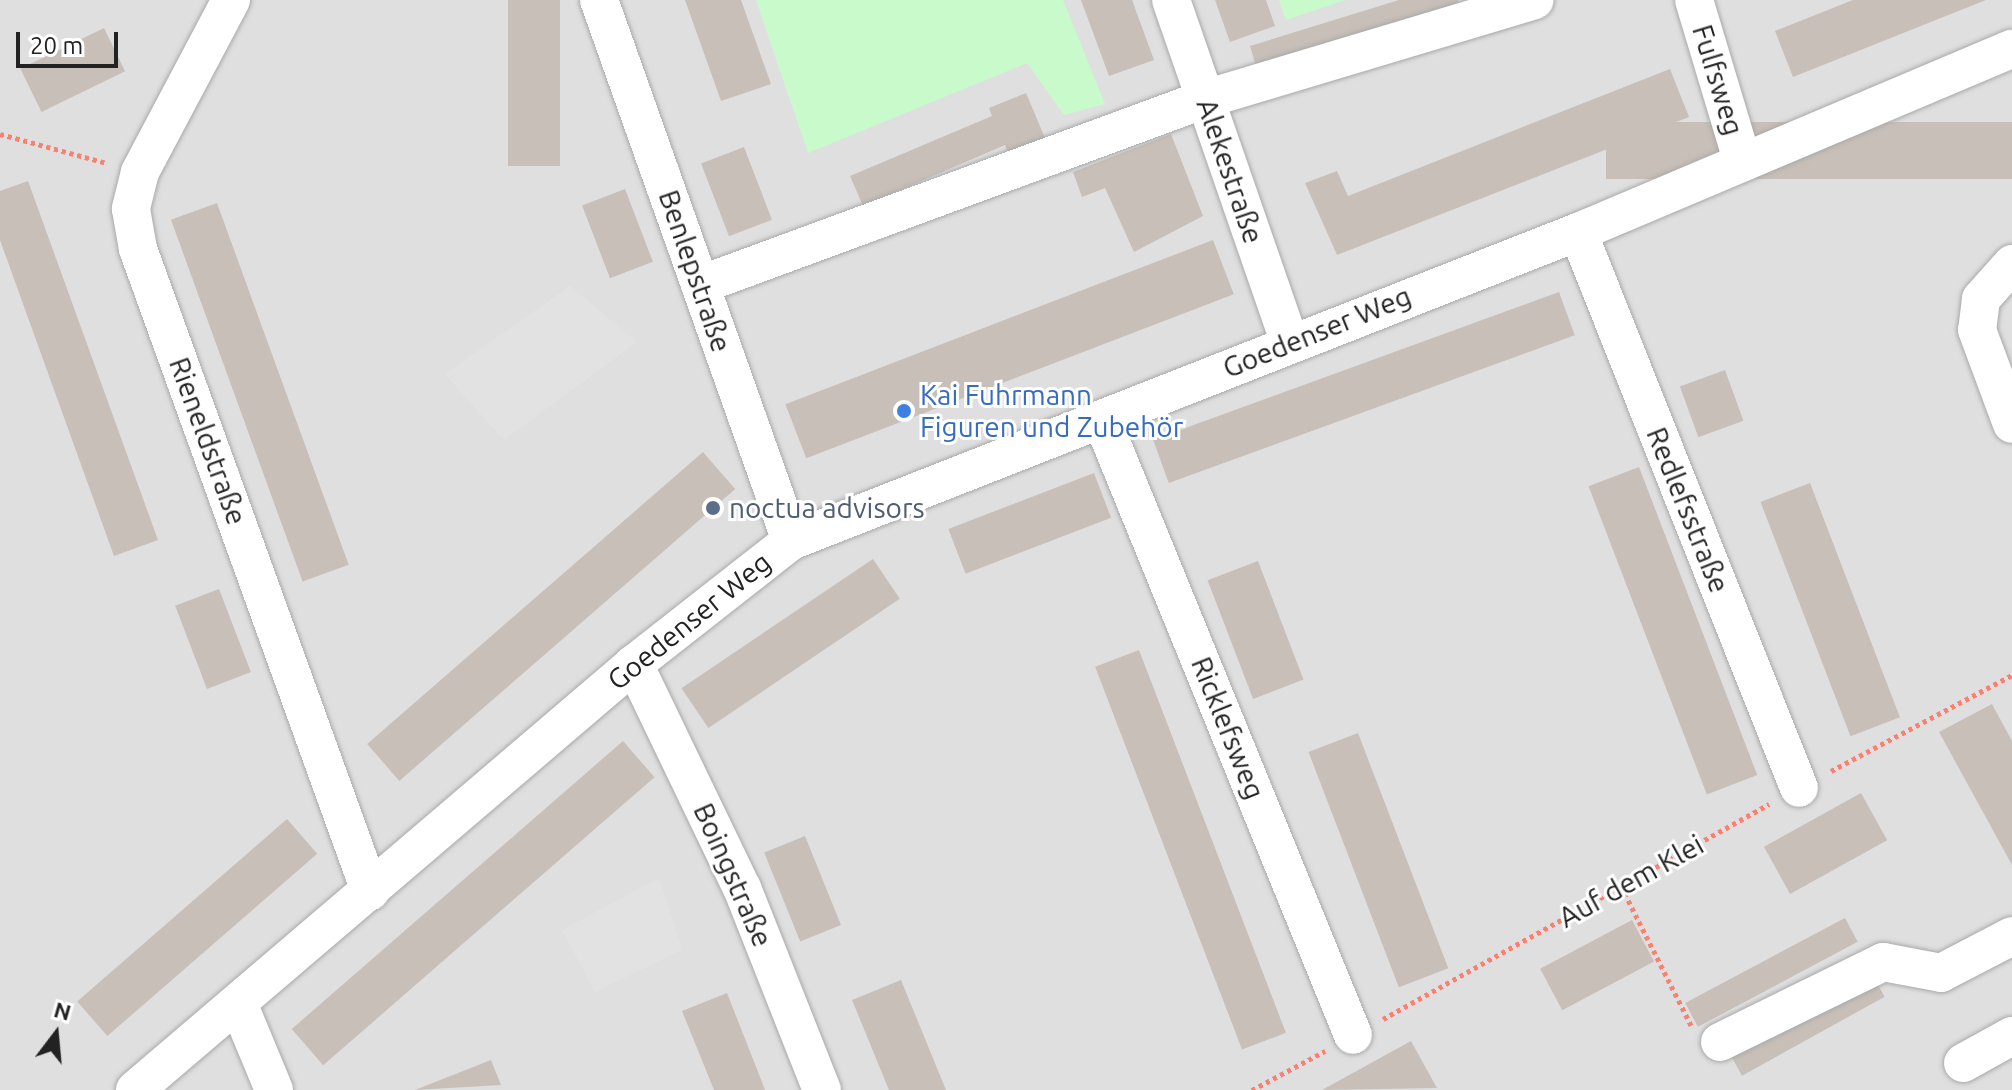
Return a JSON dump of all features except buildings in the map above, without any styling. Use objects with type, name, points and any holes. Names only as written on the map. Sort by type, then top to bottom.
[{"type":"street","name":"Rieneldstraße","points":[[231,0],[140,172],[131,209],[138,249],[370,891]]},
{"type":"street","name":"Benlepstraße","points":[[599,0],[791,541]]},
{"type":"street","name":"Alekestraße","points":[[1171,0],[1289,341]]},
{"type":"street","points":[[700,285],[1205,99],[1534,0]]},
{"type":"street","name":"Fulfsweg","points":[[1694,0],[1742,160]]},
{"type":"street","name":"Goedenser Weg","points":[[135,1090],[634,664],[791,541],[1102,420],[1289,341],[1578,232],[1742,160],[2010,55]]},
{"type":"street","name":"Redlefsstraße","points":[[1578,232],[1799,788]]},
{"type":"street","points":[[2012,264],[1981,299],[1977,330],[2012,424]]},
{"type":"street","name":"Ricklefsweg","points":[[1102,420],[1353,1035]]},
{"type":"street","name":"Boingstraße","points":[[634,664],[742,888],[822,1090]]},
{"type":"street","points":[[1720,1042],[1883,962],[1941,973],[2012,936]]},
{"type":"street","points":[[238,1003],[274,1090]]},
{"type":"street","points":[[1963,1063],[2012,1036]]},
{"type":"path","points":[[0,134],[140,172]]},
{"type":"path","name":"Auf dem Klei","points":[[1252,1090],[1799,788],[2012,675]]},
{"type":"path","points":[[1621,886],[1704,1049],[1720,1042]]},
{"type":"shaded area","points":[[0,0],[2012,0],[2012,1090],[0,1090]]},
{"type":"shaded area","points":[[570,286],[637,342],[504,440],[445,374]]},
{"type":"shaded area","points":[[659,878],[682,950],[595,992],[562,930]]},
{"type":"green space","points":[[756,0],[1063,0],[1105,104],[1064,115],[1027,63],[808,153]]},
{"type":"green space","points":[[1279,0],[1345,0],[1286,20]]},
{"type":"place","name":"Kai Fuhrmann Figuren und Zubehör","points":[[904,411]]},
{"type":"place","name":"noctua advisors","points":[[713,508]]}]
